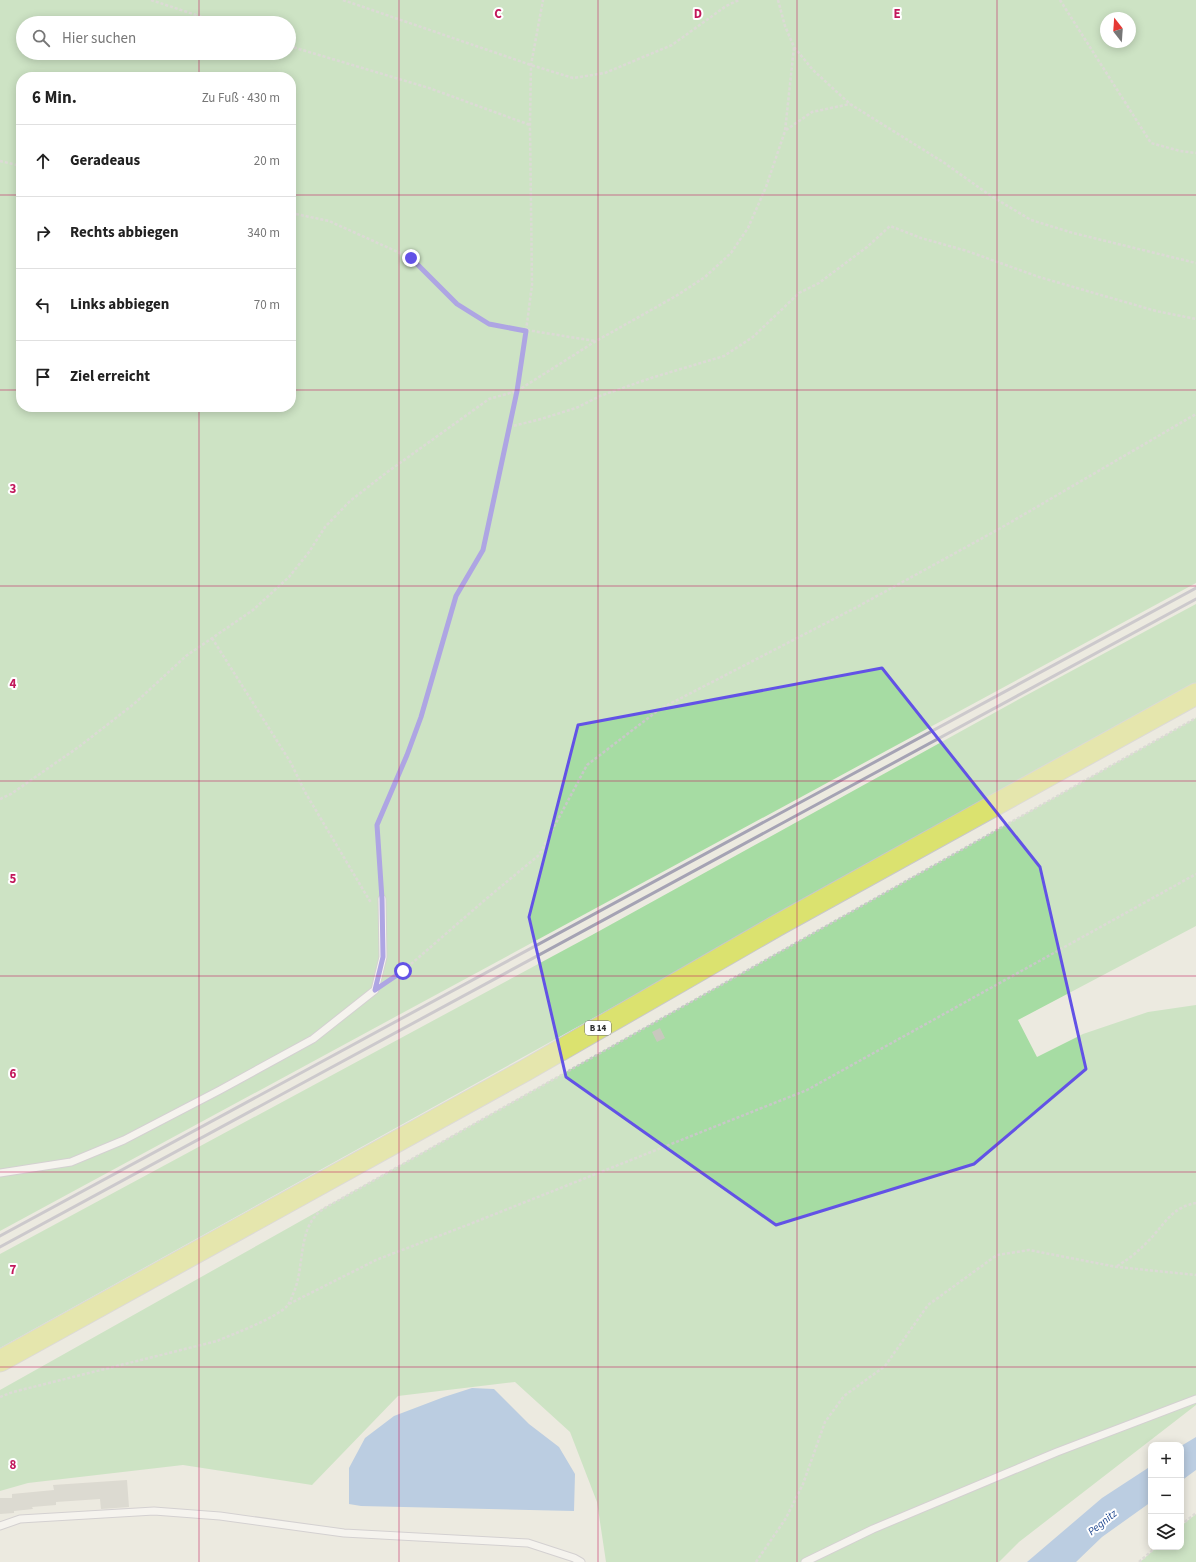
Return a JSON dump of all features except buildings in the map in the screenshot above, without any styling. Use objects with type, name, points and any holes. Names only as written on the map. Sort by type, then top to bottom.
[{"type":"main road","name":"B 14","points":[[0,1361],[526,1070],[785,922],[1196,694]]},
{"type":"lane","points":[[0,1173],[71,1162],[124,1140],[313,1039],[375,990],[383,957],[382,899]]},
{"type":"lane","points":[[805,1562],[873,1529],[1050,1455],[1196,1399]]},
{"type":"lane","points":[[0,1526],[20,1519],[154,1511],[220,1516],[344,1533],[528,1543],[574,1558],[581,1562]]},
{"type":"path","points":[[151,0],[199,16]]},
{"type":"path","points":[[342,0],[573,78],[605,73],[672,45],[726,6],[739,0]]},
{"type":"path","points":[[382,899],[377,825],[407,755],[421,717],[456,596],[483,550],[517,391],[532,285],[530,125],[532,65],[543,0]]},
{"type":"path","points":[[778,0],[785,26],[794,47],[813,70],[850,104],[944,162],[991,196],[1031,220],[1073,234],[1196,263]]},
{"type":"path","points":[[1060,0],[1151,143],[1180,151],[1196,153]]},
{"type":"path","points":[[0,799],[11,794],[80,746],[135,703],[186,656],[253,610],[289,577],[309,552],[325,526],[350,501],[489,399],[517,391],[596,341],[676,296],[705,277],[731,253],[748,228],[766,187],[785,131],[794,47]]},
{"type":"path","points":[[296,48],[429,88],[530,125]]},
{"type":"path","points":[[785,131],[812,112],[850,104]]},
{"type":"path","points":[[0,161],[16,165]]},
{"type":"path","points":[[296,214],[329,221],[411,258],[457,304],[489,324],[596,341]]},
{"type":"path","points":[[509,427],[569,410],[600,396],[651,378],[724,356],[753,337],[799,293],[819,283],[867,247],[890,226],[921,238],[967,251],[1067,285],[1156,311],[1196,319]]},
{"type":"path","points":[[375,990],[403,971],[539,855],[587,765],[660,709],[857,607],[999,529],[1196,414]]},
{"type":"path","points":[[212,638],[291,763],[305,792],[382,921]]},
{"type":"path","points":[[288,1304],[296,1286],[304,1235],[316,1214],[323,1209],[1196,718]]},
{"type":"path","points":[[0,1397],[13,1392],[216,1341],[279,1312],[288,1304],[376,1260],[807,1090],[1196,874]]},
{"type":"path","points":[[1117,1267],[1133,1256],[1172,1213],[1186,1205],[1196,1203]]},
{"type":"path","points":[[756,1562],[786,1518],[803,1484],[825,1422],[844,1396],[885,1366],[928,1305],[997,1255],[1029,1250],[1117,1267],[1196,1275]]},
{"type":"path","points":[[1184,1523],[1196,1512]]},
{"type":"path","points":[[1139,1562],[1153,1550]]},
{"type":"highlighted area","points":[[882,668],[1040,867],[1086,1069],[974,1164],[776,1225],[566,1077],[529,917],[578,725]]},
{"type":"green space","points":[[0,0],[1196,0],[1196,583],[0,1231]]},
{"type":"green space","points":[[1196,604],[1196,683],[0,1348],[0,1254],[592,935],[1023,697]]},
{"type":"green space","points":[[1196,718],[1196,926],[1018,1020],[1037,1057],[1083,1034],[1148,1012],[1196,1005],[1196,1405],[1019,1542],[999,1562],[606,1562],[597,1502],[570,1432],[515,1382],[398,1396],[312,1485],[183,1465],[28,1483],[0,1491],[0,1390]]},
{"type":"green space","points":[[1196,1514],[1196,1562],[1140,1562],[1154,1550],[1184,1550],[1184,1524]]},
{"type":"water","points":[[472,1388],[494,1389],[529,1424],[559,1447],[575,1474],[574,1511],[361,1506],[349,1504],[349,1468],[365,1438],[394,1416]]},
{"type":"water","points":[[1196,1437],[1196,1470],[1184,1479],[1184,1478],[1184,1444]]},
{"type":"water","name":"Pegnitz","points":[[1148,1468],[1148,1504],[1102,1537],[1076,1562],[1027,1562],[1102,1498]]},
{"type":"railway","points":[[0,1236],[1196,588]]},
{"type":"railway","points":[[0,1247],[1196,599]]},
{"type":"route","points":[[403,971],[375,990],[383,957],[382,899],[377,825],[407,755],[421,717],[456,596],[483,550],[517,391],[526,331],[489,324],[457,304],[411,258]]}]
